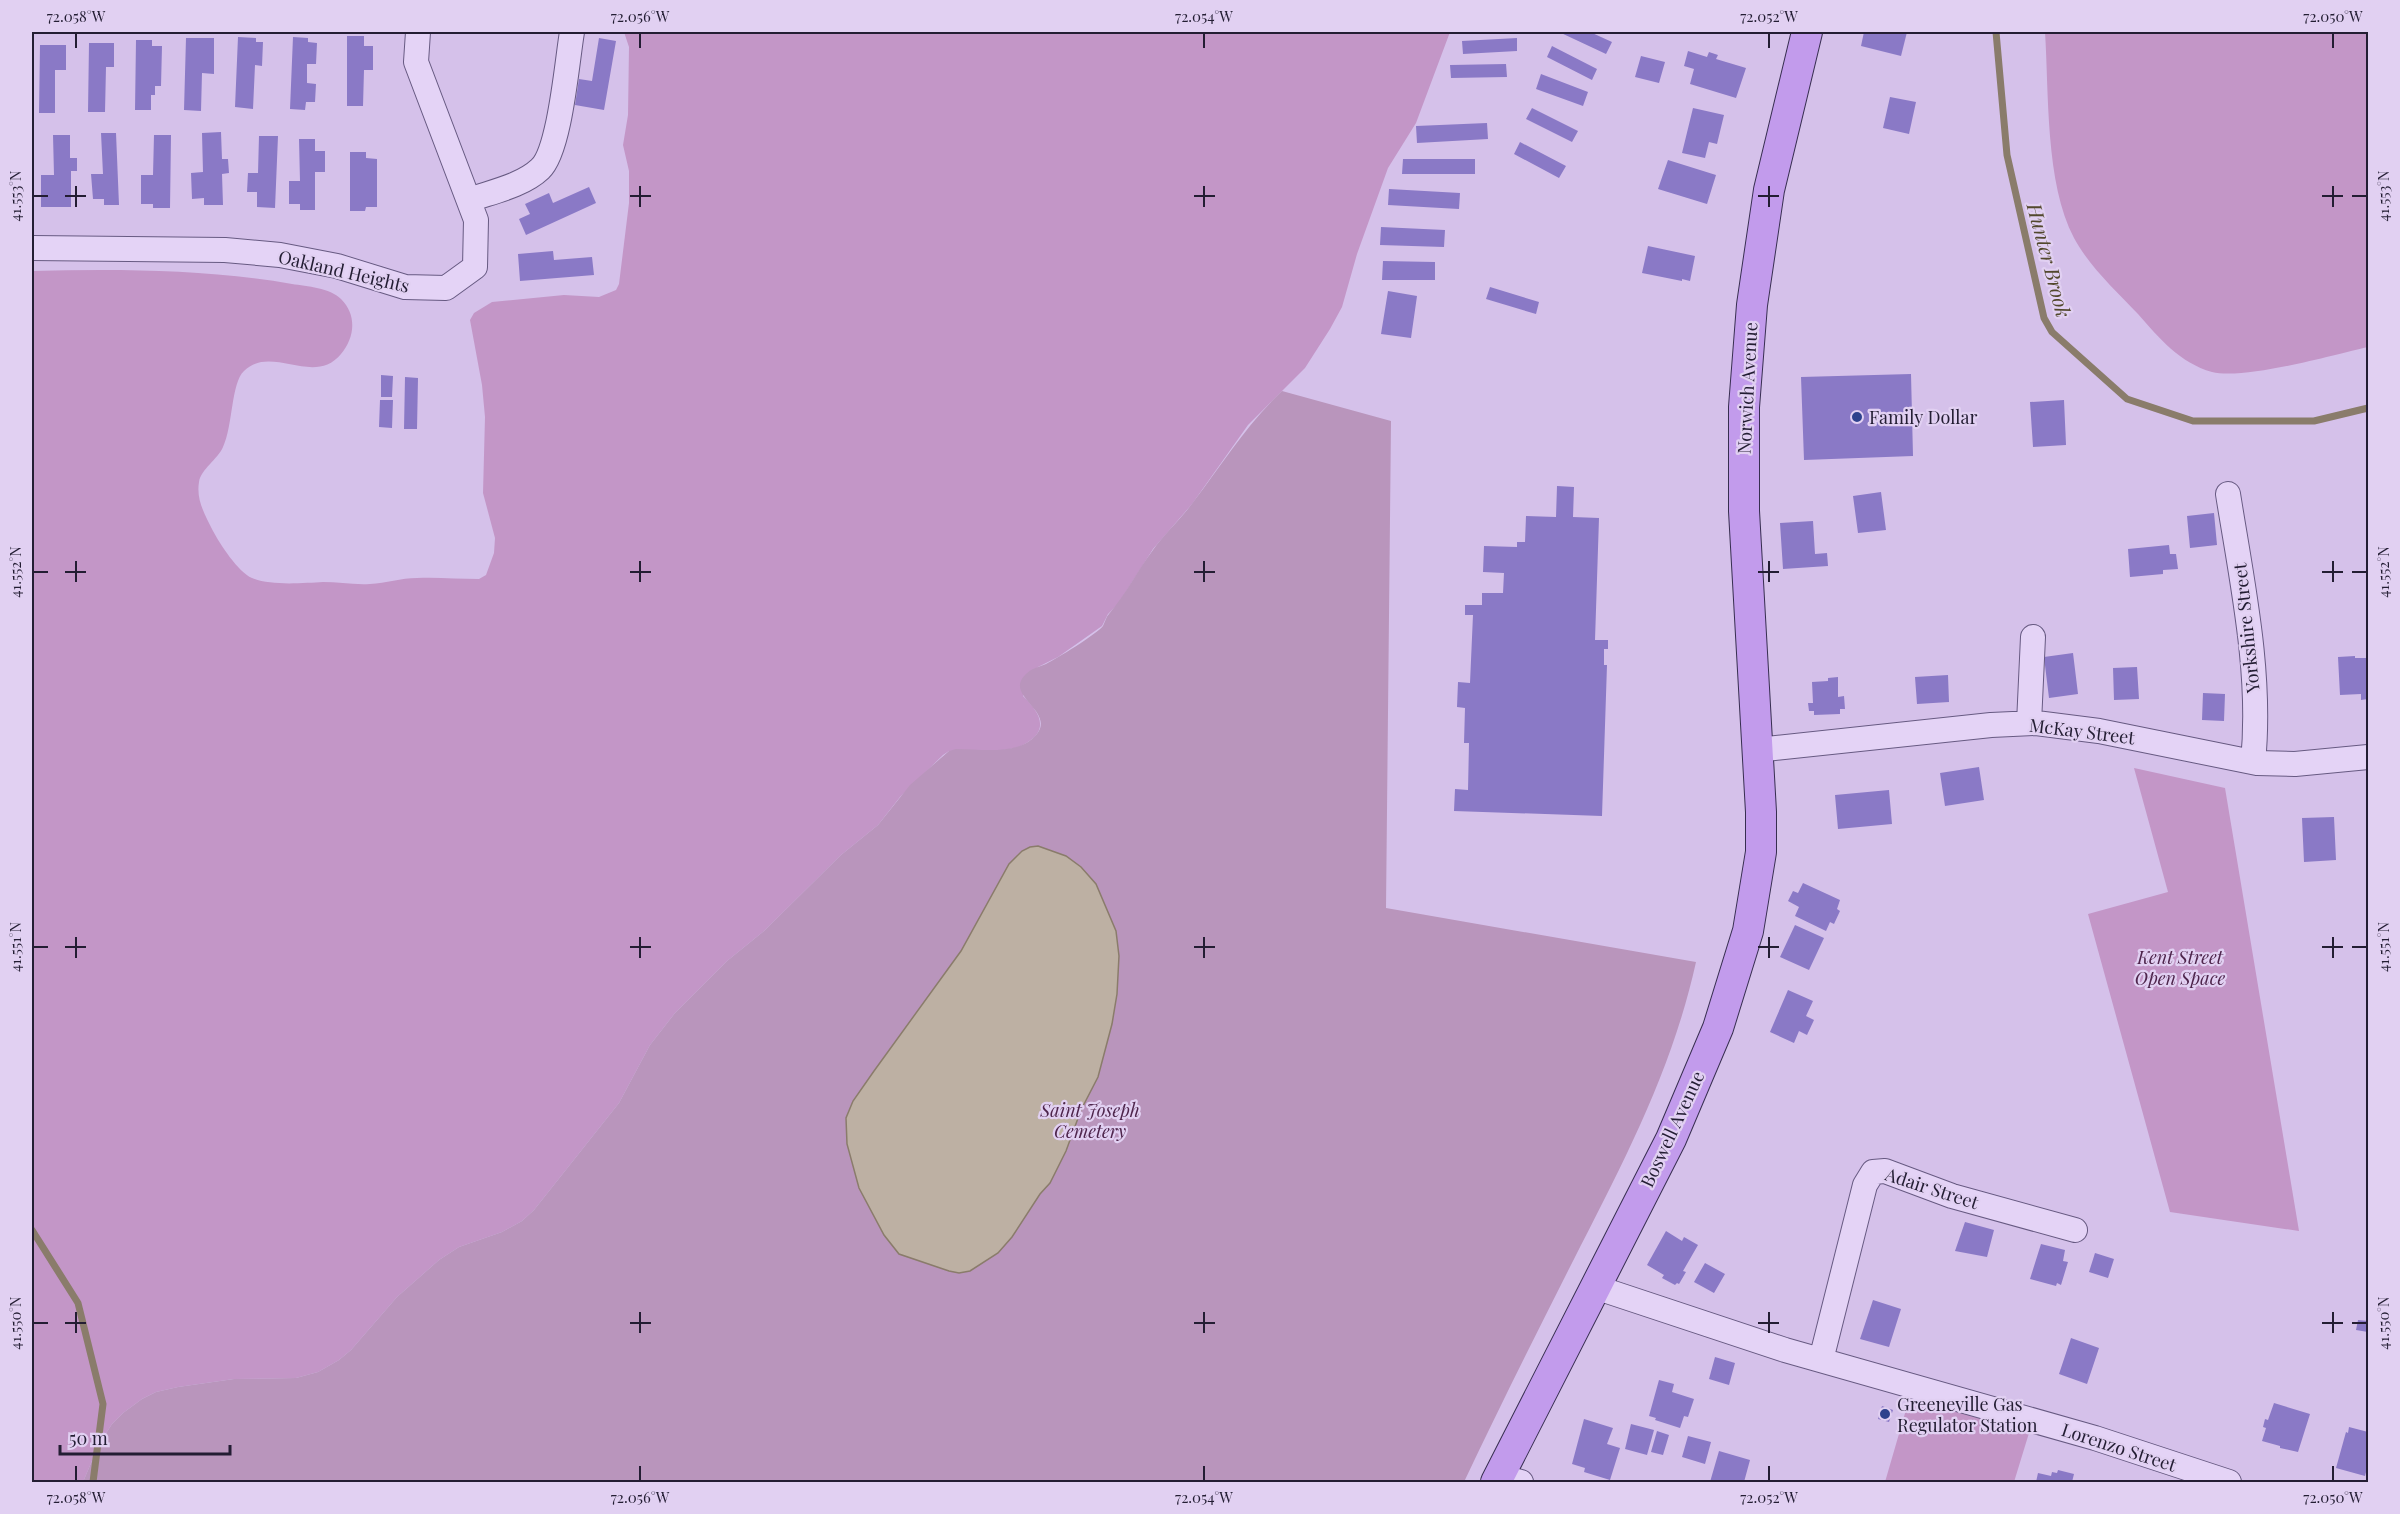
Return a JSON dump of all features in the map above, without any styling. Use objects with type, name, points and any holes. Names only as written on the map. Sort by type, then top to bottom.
[{"type":"main road","name":"Norwich Avenue","points":[[1757,750],[1743,484],[1748,354],[1752,305],[1769,190],[1808,32]]},
{"type":"main road","name":"Boswell Avenue","points":[[1505,1480],[1595,1287],[1671,1139],[1718,1028],[1748,931],[1761,852],[1757,750]]},
{"type":"street","name":"Oakland Heights","points":[[32,248],[225,250],[280,255],[337,266],[405,287],[446,288],[475,267],[476,220],[416,62],[418,32]]},
{"type":"street","points":[[469,200],[524,179],[543,168],[554,139],[572,32]]},
{"type":"street","name":"Yorkshire Street","points":[[2228,494],[2247,613],[2251,654],[2255,717],[2253,762]]},
{"type":"street","points":[[2030,723],[2033,637]]},
{"type":"street","name":"McKay Street","points":[[1757,750],[2030,723],[2099,731],[2253,762],[2295,764],[2368,757]]},
{"type":"street","name":"Adair Street","points":[[1821,1360],[1865,1185],[1873,1172],[1885,1171],[1952,1196],[2075,1230]]},
{"type":"street","name":"Lorenzo Street","points":[[1595,1287],[1821,1360],[2095,1438],[2229,1482]]},
{"type":"green space","points":[[624,32],[1450,32],[1416,123],[1388,168],[1357,254],[1342,307],[1330,329],[1305,368],[1248,425],[1192,504],[1153,549],[1102,626],[1058,657],[1038,667],[1023,696],[1039,717],[1040,728],[1037,734],[1019,747],[1007,750],[949,751],[943,755],[900,797],[878,825],[841,855],[764,931],[727,961],[675,1013],[650,1045],[619,1103],[534,1210],[522,1221],[502,1232],[459,1247],[439,1260],[397,1297],[351,1350],[339,1360],[318,1372],[296,1378],[234,1379],[156,1392],[142,1399],[112,1424],[99,1444],[83,1482],[32,1482],[32,271],[129,270],[227,275],[311,287],[336,295],[346,305],[352,319],[349,340],[341,354],[330,363],[318,367],[279,362],[255,364],[244,371],[240,377],[223,447],[200,477],[198,489],[200,501],[210,525],[235,564],[247,575],[259,581],[364,584],[411,578],[479,579],[486,575],[494,553],[495,538],[483,493],[485,417],[482,385],[470,320],[474,313],[492,302],[564,295],[599,297],[616,290],[619,284],[629,203],[629,171],[623,145],[628,115],[629,47]]},
{"type":"green space","points":[[2045,32],[2368,32],[2368,347],[2289,366],[2227,374],[2212,372],[2190,363],[2162,341],[2087,258],[2074,238],[2065,216],[2053,165]]},
{"type":"green space","name":"Saint Joseph Cemetery","points":[[1282,391],[1391,421],[1386,908],[1696,962],[1674,1041],[1628,1152],[1464,1482],[83,1482],[99,1444],[112,1424],[142,1399],[156,1392],[178,1387],[234,1379],[296,1378],[318,1372],[351,1350],[397,1297],[439,1260],[459,1247],[502,1232],[522,1221],[534,1210],[619,1103],[650,1045],[675,1013],[727,961],[764,931],[841,855],[878,825],[910,785],[949,751],[1006,749],[1032,739],[1040,730],[1041,721],[1025,698],[1020,682],[1033,669],[1067,652],[1103,626],[1147,558],[1189,507],[1246,430]]},
{"type":"green space","name":"Kent Street Open Space","points":[[2134,768],[2225,788],[2299,1231],[2170,1212],[2088,914],[2168,892]]},
{"type":"green space","points":[[1910,1396],[2029,1433],[2014,1482],[1885,1482]]},
{"type":"shaded area","points":[[1038,846],[1066,856],[1081,867],[1096,884],[1116,931],[1119,956],[1117,994],[1112,1024],[1098,1077],[1081,1110],[1066,1151],[1050,1183],[998,1253],[970,1271],[959,1273],[899,1254],[884,1235],[859,1188],[847,1144],[846,1118],[853,1101],[961,951],[1009,864],[1022,851]]},
{"type":"building","points":[[1559,32],[1590,32],[1612,42],[1606,54]]},
{"type":"building","points":[[1864,32],[1907,32],[1901,56],[1861,46]]},
{"type":"building","points":[[347,36],[364,36],[364,46],[373,46],[373,70],[364,70],[363,106],[347,106]]},
{"type":"building","points":[[238,37],[256,38],[256,42],[263,42],[262,66],[255,65],[253,109],[235,107]]},
{"type":"building","points":[[293,37],[308,38],[308,42],[317,43],[316,64],[307,64],[307,83],[316,84],[315,102],[306,102],[305,110],[290,109]]},
{"type":"building","points":[[186,38],[214,38],[214,74],[202,73],[201,111],[184,110]]},
{"type":"building","points":[[599,38],[616,41],[604,110],[575,105],[579,79],[592,81]]},
{"type":"building","points":[[1517,38],[1517,51],[1463,54],[1462,41]]},
{"type":"building","points":[[136,40],[152,40],[152,46],[162,46],[161,86],[155,86],[155,95],[151,95],[151,110],[135,110]]},
{"type":"building","points":[[89,43],[114,43],[114,67],[106,67],[105,112],[88,112]]},
{"type":"building","points":[[40,45],[66,45],[66,70],[55,70],[55,113],[39,113]]},
{"type":"building","points":[[1552,46],[1597,69],[1592,80],[1547,57]]},
{"type":"building","points":[[1688,51],[1707,57],[1709,52],[1718,55],[1716,59],[1746,68],[1736,98],[1690,84],[1694,69],[1684,66]]},
{"type":"building","points":[[1641,56],[1665,62],[1659,83],[1635,77]]},
{"type":"building","points":[[1506,64],[1507,77],[1451,78],[1450,65]]},
{"type":"building","points":[[1541,74],[1588,92],[1583,106],[1536,89]]},
{"type":"building","points":[[1890,97],[1916,102],[1909,134],[1883,128]]},
{"type":"building","points":[[1532,108],[1578,131],[1572,142],[1526,119]]},
{"type":"building","points":[[1693,108],[1724,115],[1717,144],[1709,142],[1705,158],[1682,153]]},
{"type":"building","points":[[1487,123],[1488,139],[1417,143],[1416,126]]},
{"type":"building","points":[[221,132],[222,159],[228,159],[229,173],[222,174],[223,205],[204,205],[204,198],[192,199],[191,173],[203,172],[202,133]]},
{"type":"building","points":[[101,133],[116,133],[119,205],[104,205],[104,199],[93,199],[91,174],[103,174]]},
{"type":"building","points":[[53,135],[70,135],[70,158],[77,158],[77,171],[71,171],[71,207],[41,207],[41,175],[54,175]]},
{"type":"building","points":[[154,135],[171,135],[170,208],[153,208],[153,204],[141,204],[141,175],[153,175]]},
{"type":"building","points":[[259,136],[278,136],[275,208],[257,207],[257,192],[247,192],[248,173],[258,173]]},
{"type":"building","points":[[299,139],[315,139],[315,151],[325,151],[325,172],[315,172],[315,210],[300,210],[300,204],[289,204],[289,181],[300,181]]},
{"type":"building","points":[[1520,142],[1566,166],[1559,178],[1514,154]]},
{"type":"building","points":[[350,152],[366,152],[366,158],[377,159],[377,207],[366,207],[365,211],[350,211]]},
{"type":"building","points":[[1403,159],[1475,159],[1475,174],[1402,174]]},
{"type":"building","points":[[1668,160],[1716,175],[1707,204],[1658,189]]},
{"type":"building","points":[[589,187],[596,203],[526,235],[519,219],[530,214],[525,204],[549,193],[553,203]]},
{"type":"building","points":[[1389,189],[1460,193],[1459,209],[1388,205]]},
{"type":"building","points":[[1381,227],[1445,230],[1444,247],[1380,245]]},
{"type":"building","points":[[1648,246],[1695,256],[1690,281],[1642,273]]},
{"type":"building","points":[[553,251],[554,260],[592,257],[594,275],[520,281],[518,254]]},
{"type":"building","points":[[1383,261],[1435,262],[1435,280],[1382,280]]},
{"type":"building","points":[[1490,287],[1539,302],[1536,314],[1486,299]]},
{"type":"building","points":[[1388,291],[1417,296],[1411,338],[1381,334]]},
{"type":"building","name":"Family Dollar","points":[[1911,374],[1913,456],[1804,460],[1801,377]]},
{"type":"building","points":[[381,375],[393,376],[392,397],[381,397]]},
{"type":"building","points":[[405,377],[418,378],[417,429],[404,429]]},
{"type":"building","points":[[380,400],[393,400],[392,428],[379,427]]},
{"type":"building","points":[[2064,400],[2066,445],[2033,447],[2030,402]]},
{"type":"building","points":[[1557,486],[1574,487],[1573,517],[1599,518],[1595,640],[1608,640],[1608,649],[1604,649],[1604,665],[1607,665],[1602,816],[1454,811],[1455,789],[1468,790],[1469,743],[1464,743],[1465,708],[1457,707],[1458,682],[1470,683],[1473,615],[1465,615],[1465,605],[1482,605],[1482,593],[1503,593],[1504,573],[1483,572],[1484,546],[1517,547],[1517,542],[1525,542],[1526,516],[1556,517]]},
{"type":"building","points":[[1881,492],[1886,530],[1858,533],[1853,496]]},
{"type":"building","points":[[2214,513],[2217,545],[2190,548],[2187,516]]},
{"type":"building","points":[[1813,521],[1815,554],[1827,553],[1828,566],[1783,569],[1780,523]]},
{"type":"building","points":[[2169,545],[2170,554],[2176,554],[2178,569],[2163,570],[2163,574],[2130,577],[2128,549]]},
{"type":"building","points":[[2073,653],[2078,694],[2049,698],[2044,657]]},
{"type":"building","points":[[2355,656],[2355,658],[2368,658],[2368,699],[2361,700],[2361,694],[2340,695],[2338,657]]},
{"type":"building","points":[[2137,667],[2139,699],[2114,700],[2113,668]]},
{"type":"building","points":[[1948,675],[1949,702],[1917,704],[1915,677]]},
{"type":"building","points":[[1838,677],[1838,697],[1844,696],[1845,709],[1840,709],[1840,714],[1814,715],[1814,711],[1809,711],[1808,703],[1813,703],[1812,682],[1828,681],[1828,678]]},
{"type":"building","points":[[2203,693],[2225,694],[2224,721],[2202,720]]},
{"type":"building","points":[[1979,767],[1984,800],[1945,806],[1940,773]]},
{"type":"building","points":[[1889,790],[1892,824],[1838,829],[1835,795]]},
{"type":"building","points":[[2334,817],[2336,860],[2304,862],[2302,818]]},
{"type":"building","points":[[1803,883],[1840,900],[1837,909],[1840,911],[1834,924],[1830,922],[1826,931],[1795,916],[1799,907],[1788,901],[1793,891],[1798,893]]},
{"type":"building","points":[[1795,925],[1824,938],[1809,970],[1780,957]]},
{"type":"building","points":[[1788,990],[1813,1001],[1806,1016],[1814,1020],[1807,1035],[1799,1031],[1794,1043],[1770,1032]]},
{"type":"building","points":[[1965,1222],[1994,1230],[1987,1257],[1955,1251]]},
{"type":"building","points":[[1666,1231],[1682,1241],[1684,1237],[1698,1245],[1683,1271],[1686,1272],[1679,1284],[1675,1285],[1662,1278],[1664,1275],[1647,1265]]},
{"type":"building","points":[[2041,1244],[2065,1250],[2063,1261],[2068,1262],[2061,1285],[2057,1283],[2056,1286],[2030,1279]]},
{"type":"building","points":[[2095,1253],[2114,1259],[2108,1278],[2089,1272]]},
{"type":"building","points":[[1705,1263],[1725,1274],[1714,1293],[1694,1282]]},
{"type":"building","points":[[1873,1300],[1901,1309],[1889,1347],[1860,1339]]},
{"type":"building","points":[[2358,1320],[2368,1321],[2368,1332],[2356,1330]]},
{"type":"building","points":[[2071,1338],[2099,1348],[2087,1384],[2059,1374]]},
{"type":"building","points":[[1715,1357],[1735,1363],[1729,1385],[1709,1379]]},
{"type":"building","points":[[1659,1380],[1674,1384],[1672,1392],[1694,1399],[1688,1417],[1684,1416],[1680,1428],[1649,1416]]},
{"type":"building","points":[[2274,1403],[2310,1414],[2298,1452],[2262,1441],[2266,1428],[2263,1427],[2265,1419],[2268,1420]]},
{"type":"building","name":"Greeneville Gas Regulator Station","points":[[1882,1406],[1893,1410],[1889,1422],[1878,1419]]},
{"type":"building","points":[[1584,1419],[1613,1428],[1607,1444],[1620,1448],[1610,1480],[1584,1472],[1585,1468],[1572,1464]]},
{"type":"building","points":[[1631,1424],[1654,1430],[1647,1455],[1625,1449]]},
{"type":"building","points":[[2349,1427],[2368,1432],[2368,1464],[2365,1476],[2336,1468]]},
{"type":"building","points":[[1657,1431],[1669,1435],[1663,1455],[1651,1452]]},
{"type":"building","points":[[1688,1436],[1711,1442],[1705,1464],[1682,1457]]},
{"type":"building","points":[[1719,1451],[1750,1460],[1744,1482],[1710,1482]]},
{"type":"building","points":[[2058,1470],[2074,1474],[2072,1482],[2036,1482],[2038,1473],[2051,1476],[2052,1472],[2057,1473]]},
{"type":"waterway","name":"Hunter Brook","points":[[1996,32],[2007,155],[2044,318],[2052,332],[2127,399],[2193,421],[2314,421],[2368,408]]},
{"type":"waterway","points":[[32,1230],[78,1303],[103,1404],[93,1482]]},
{"type":"place","name":"Family Dollar","points":[[1857,417]]},
{"type":"place","name":"Greeneville Gas Regulator Station","points":[[1885,1414]]}]
